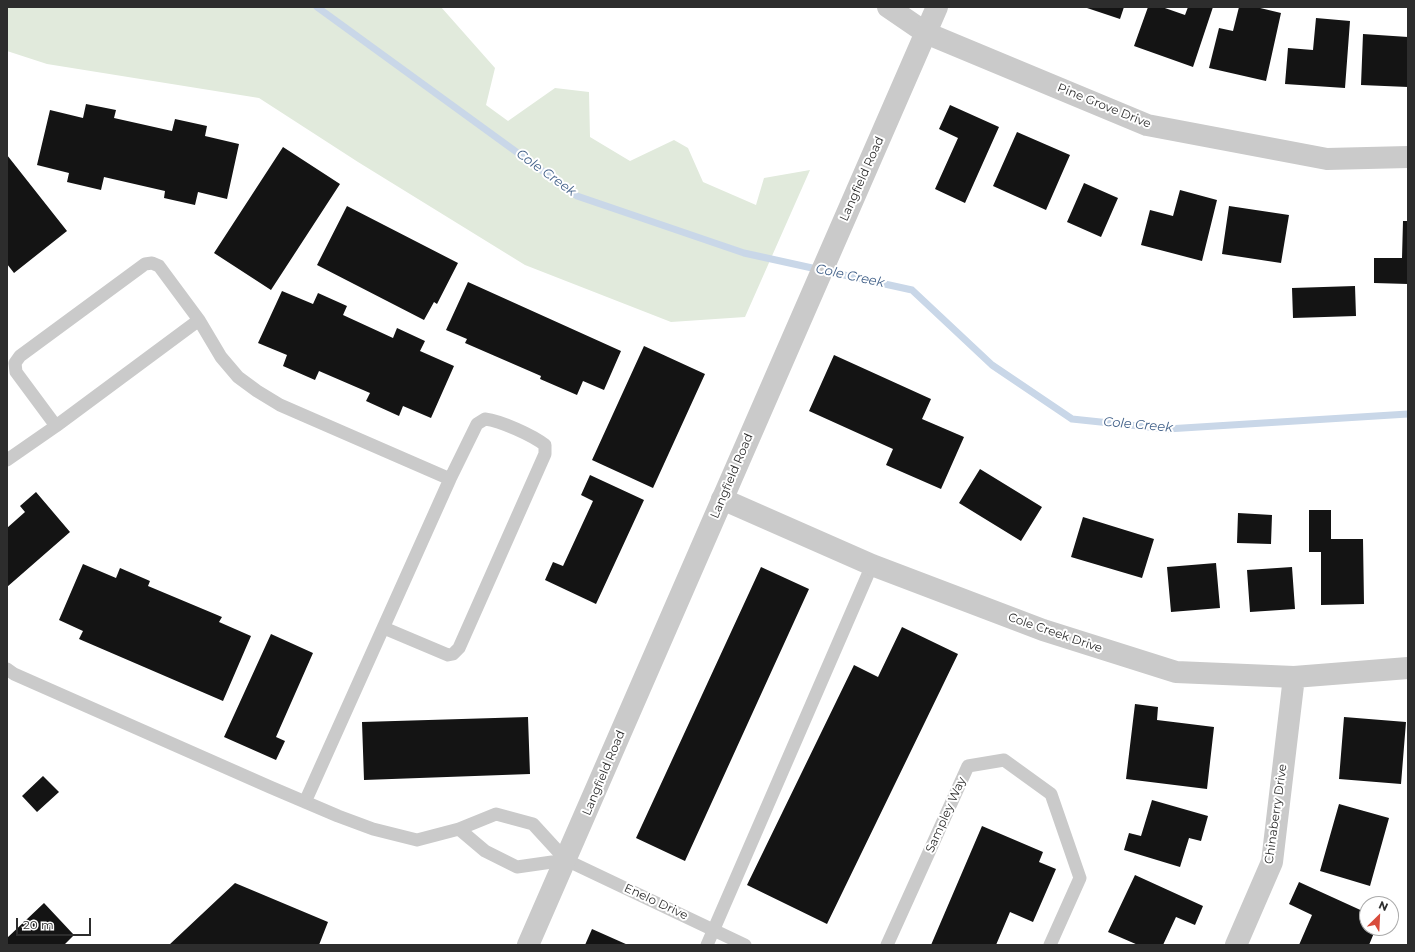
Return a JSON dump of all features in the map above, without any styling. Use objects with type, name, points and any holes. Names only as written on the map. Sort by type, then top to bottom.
[{"type":"street","name":"Pine Grove Drive","points":[[888,7],[926,33],[1147,125],[1327,159],[1408,157]]},
{"type":"street","name":"Langfield Road","points":[[528,945],[937,7]]},
{"type":"street","name":"Cole Creek Drive","points":[[722,500],[872,565],[1043,630],[1176,672],[1294,677],[1408,668]]},
{"type":"street","name":"Chinaberry Drive","points":[[1236,945],[1272,862],[1294,677]]},
{"type":"lane","points":[[56,426],[16,372],[15,363],[20,356],[145,264],[152,263],[159,266],[199,320],[225,362],[238,377],[257,391],[280,406],[450,478]]},
{"type":"lane","points":[[7,460],[56,426],[199,320]]},
{"type":"lane","points":[[305,802],[450,478],[477,424],[485,419],[495,420],[538,440],[545,446],[545,454],[459,648],[453,654],[448,655],[384,628]]},
{"type":"lane","points":[[707,945],[872,565]]},
{"type":"lane","points":[[7,669],[21,677],[305,802],[373,829],[416,840],[459,829],[496,814],[533,824],[566,860]]},
{"type":"lane","name":"Sampley Way","points":[[887,945],[968,766],[1004,760],[1051,794],[1080,878],[1050,945]]},
{"type":"lane","points":[[459,829],[485,851],[517,867],[566,860]]},
{"type":"lane","name":"Enelo Drive","points":[[566,860],[745,945]]},
{"type":"shaded area","points":[[7,7],[441,7],[495,68],[486,105],[508,121],[555,88],[589,92],[590,137],[630,161],[674,140],[688,148],[703,182],[756,205],[764,178],[810,170],[745,317],[671,322],[525,265],[358,162],[259,98],[47,64],[7,51]]},
{"type":"building","points":[[1084,7],[1124,7],[1120,19]]},
{"type":"building","points":[[1148,7],[1162,7],[1185,15],[1188,7],[1213,7],[1193,67],[1134,46]]},
{"type":"building","points":[[1239,7],[1256,7],[1281,13],[1266,81],[1209,68],[1219,28],[1233,31]]},
{"type":"building","points":[[1316,18],[1350,21],[1345,88],[1285,84],[1288,48],[1313,50]]},
{"type":"building","points":[[1363,34],[1408,37],[1408,87],[1361,85]]},
{"type":"building","points":[[86,104],[116,110],[114,118],[172,131],[175,119],[207,126],[205,136],[239,144],[227,199],[198,192],[195,205],[164,198],[165,191],[104,177],[101,190],[67,182],[69,173],[37,165],[50,110],[83,118]]},
{"type":"building","points":[[950,105],[999,127],[965,203],[935,189],[958,138],[939,129]]},
{"type":"building","points":[[1017,132],[1070,155],[1046,210],[993,186]]},
{"type":"building","points":[[283,147],[340,184],[271,290],[214,253]]},
{"type":"building","points":[[7,155],[67,231],[14,273],[7,264]]},
{"type":"building","points":[[1084,183],[1118,198],[1101,237],[1067,222]]},
{"type":"building","points":[[1180,190],[1217,200],[1202,261],[1141,245],[1150,210],[1173,216]]},
{"type":"building","points":[[347,206],[458,263],[437,304],[434,302],[424,320],[317,265]]},
{"type":"building","points":[[1229,206],[1289,215],[1281,263],[1222,254]]},
{"type":"building","points":[[1403,221],[1408,221],[1408,284],[1374,283],[1374,258],[1402,258]]},
{"type":"building","points":[[468,282],[621,351],[604,390],[583,381],[577,395],[540,379],[541,376],[465,343],[467,339],[446,330]]},
{"type":"building","points":[[1355,286],[1356,316],[1293,318],[1292,288]]},
{"type":"building","points":[[282,291],[313,304],[318,293],[347,306],[343,315],[393,338],[397,328],[425,341],[420,351],[454,366],[431,418],[403,406],[399,416],[366,401],[370,393],[319,371],[315,380],[283,366],[287,355],[258,343]]},
{"type":"building","points":[[644,346],[705,374],[653,488],[592,460]]},
{"type":"building","points":[[834,355],[931,399],[922,419],[964,437],[941,489],[886,465],[893,449],[809,411]]},
{"type":"building","points":[[980,469],[1042,507],[1021,541],[959,503]]},
{"type":"building","points":[[590,475],[644,500],[596,604],[545,580],[553,562],[563,566],[593,501],[581,495]]},
{"type":"building","points":[[36,492],[70,532],[7,587],[7,528],[25,512],[20,506]]},
{"type":"building","points":[[1309,510],[1331,510],[1331,539],[1363,539],[1364,604],[1321,605],[1321,552],[1309,552]]},
{"type":"building","points":[[1238,513],[1272,515],[1271,544],[1237,543]]},
{"type":"building","points":[[1083,517],[1154,539],[1142,578],[1071,557]]},
{"type":"building","points":[[1216,563],[1220,608],[1171,612],[1167,567]]},
{"type":"building","points":[[83,564],[116,578],[120,568],[150,581],[148,586],[222,617],[219,622],[251,636],[223,701],[79,639],[83,631],[59,620]]},
{"type":"building","points":[[761,567],[809,589],[685,861],[636,838]]},
{"type":"building","points":[[1292,567],[1295,609],[1250,612],[1247,570]]},
{"type":"building","points":[[902,627],[958,654],[827,924],[747,885],[854,665],[878,677]]},
{"type":"building","points":[[271,634],[313,653],[276,737],[285,741],[276,760],[224,737]]},
{"type":"building","points":[[1135,704],[1158,707],[1157,720],[1214,727],[1207,789],[1126,779]]},
{"type":"building","points":[[528,717],[530,774],[364,780],[362,722]]},
{"type":"building","points":[[1344,717],[1406,722],[1401,784],[1339,779]]},
{"type":"building","points":[[43,776],[59,792],[37,812],[22,796]]},
{"type":"building","points":[[1152,800],[1208,816],[1201,841],[1189,838],[1180,867],[1124,850],[1129,833],[1141,836]]},
{"type":"building","points":[[1339,804],[1389,818],[1370,886],[1320,871]]},
{"type":"building","points":[[982,826],[1043,852],[1039,862],[1056,869],[1033,922],[1010,912],[996,945],[931,945]]},
{"type":"building","points":[[1135,875],[1203,906],[1195,925],[1176,917],[1163,945],[1138,945],[1108,932]]},
{"type":"building","points":[[1299,882],[1359,909],[1359,936],[1373,936],[1369,945],[1299,945],[1312,915],[1289,904]]},
{"type":"building","points":[[235,883],[328,922],[319,945],[169,945]]},
{"type":"building","points":[[44,903],[74,935],[64,945],[7,945],[7,938]]},
{"type":"building","points":[[592,929],[628,945],[585,945]]},
{"type":"waterway","name":"Cole Creek","points":[[317,7],[577,196],[744,253],[912,290],[992,365],[1072,419],[1167,429],[1408,414]]}]
